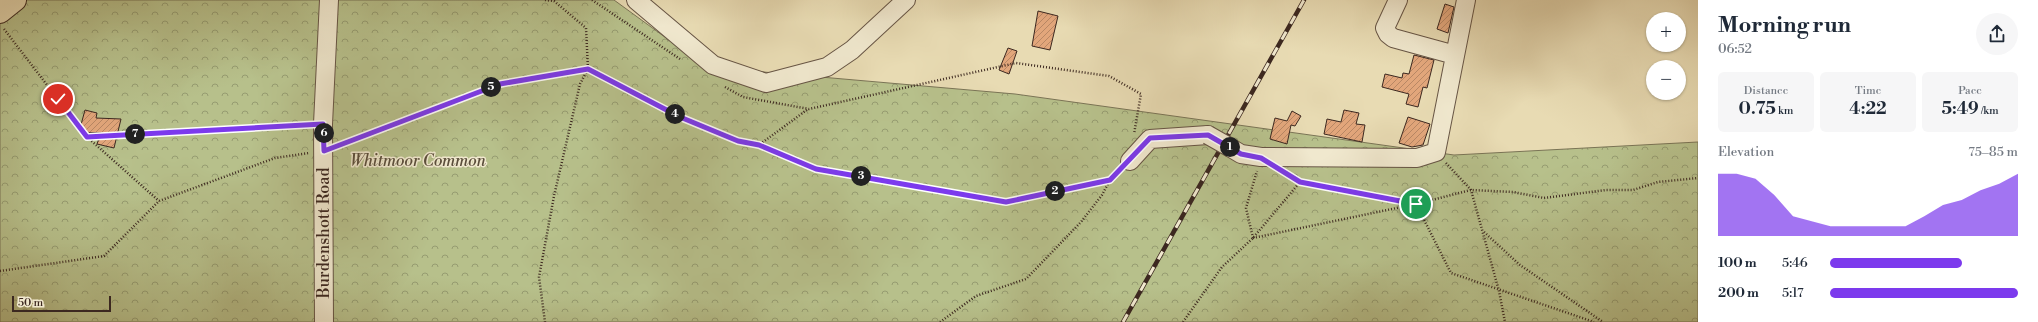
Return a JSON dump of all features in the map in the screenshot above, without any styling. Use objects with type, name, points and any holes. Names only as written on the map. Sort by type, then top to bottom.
[{"type":"main road","points":[[0,12],[15,0]]},
{"type":"street","name":"Burdenshott Road","points":[[324,322],[323,124],[329,0]]},
{"type":"street","points":[[636,0],[713,65],[766,82],[827,67],[852,50],[906,0]]},
{"type":"street","points":[[1398,0],[1386,28],[1388,34],[1393,38],[1455,55]]},
{"type":"street","points":[[1130,161],[1150,138],[1208,135],[1241,154],[1261,158],[1417,158],[1436,152],[1466,0]]},
{"type":"path","points":[[545,0],[554,1],[586,28],[588,69],[580,84],[554,196],[539,277],[545,322]]},
{"type":"path","points":[[0,23],[87,137],[159,202]]},
{"type":"path","points":[[759,145],[809,109],[1016,63],[1109,76],[1141,94],[1130,161],[1110,180],[1102,195],[1081,222],[1026,279],[976,296],[940,322]]},
{"type":"path","points":[[0,270],[104,256],[159,202],[275,158],[324,151],[500,84],[588,69],[680,117],[738,141],[759,145],[816,169],[1006,202],[1110,180]]},
{"type":"path","points":[[87,137],[323,124]]},
{"type":"path","points":[[1436,152],[1472,190],[1499,290],[1505,322]]},
{"type":"path","points":[[1253,238],[1246,208],[1261,158],[1300,182],[1416,204]]},
{"type":"path","points":[[1253,238],[1416,204],[1472,190],[1513,192],[1544,198],[1606,190],[1633,190],[1658,182],[1698,178]]},
{"type":"path","points":[[1183,322],[1222,267],[1253,238],[1300,182]]},
{"type":"path","points":[[1416,204],[1451,273],[1594,322]]},
{"type":"path","points":[[1483,231],[1520,265],[1603,322]]},
{"type":"green space","name":"Whitmoor Common","points":[[0,0],[614,0],[706,67],[1015,94],[1454,155],[1698,142],[1698,322],[0,322]]},
{"type":"building","points":[[1445,4],[1454,7],[1448,33],[1437,29]]},
{"type":"building","points":[[1038,11],[1058,16],[1050,50],[1032,46]]},
{"type":"building","points":[[1008,48],[1017,51],[1009,74],[999,70]]},
{"type":"building","points":[[1414,55],[1434,60],[1427,88],[1423,87],[1418,107],[1406,104],[1409,94],[1382,87],[1385,74],[1402,78],[1403,73],[1409,74]]},
{"type":"building","points":[[85,110],[97,113],[96,118],[121,119],[114,148],[97,144],[101,133],[79,132]]},
{"type":"building","points":[[1344,110],[1359,113],[1356,124],[1365,125],[1362,142],[1324,134],[1327,119],[1341,122]]},
{"type":"building","points":[[1292,111],[1301,116],[1295,126],[1291,125],[1287,144],[1270,139],[1275,118],[1287,121]]},
{"type":"building","points":[[1408,117],[1430,124],[1423,145],[1412,147],[1399,143]]},
{"type":"railway","points":[[1123,322],[1304,0]]},
{"type":"route","points":[[58,99],[87,137],[323,124],[324,151],[500,84],[588,69],[680,117],[738,141],[759,145],[816,169],[922,186],[1006,202],[1110,180],[1130,161],[1150,138],[1208,135],[1241,154],[1261,158],[1300,182],[1416,204]]}]
